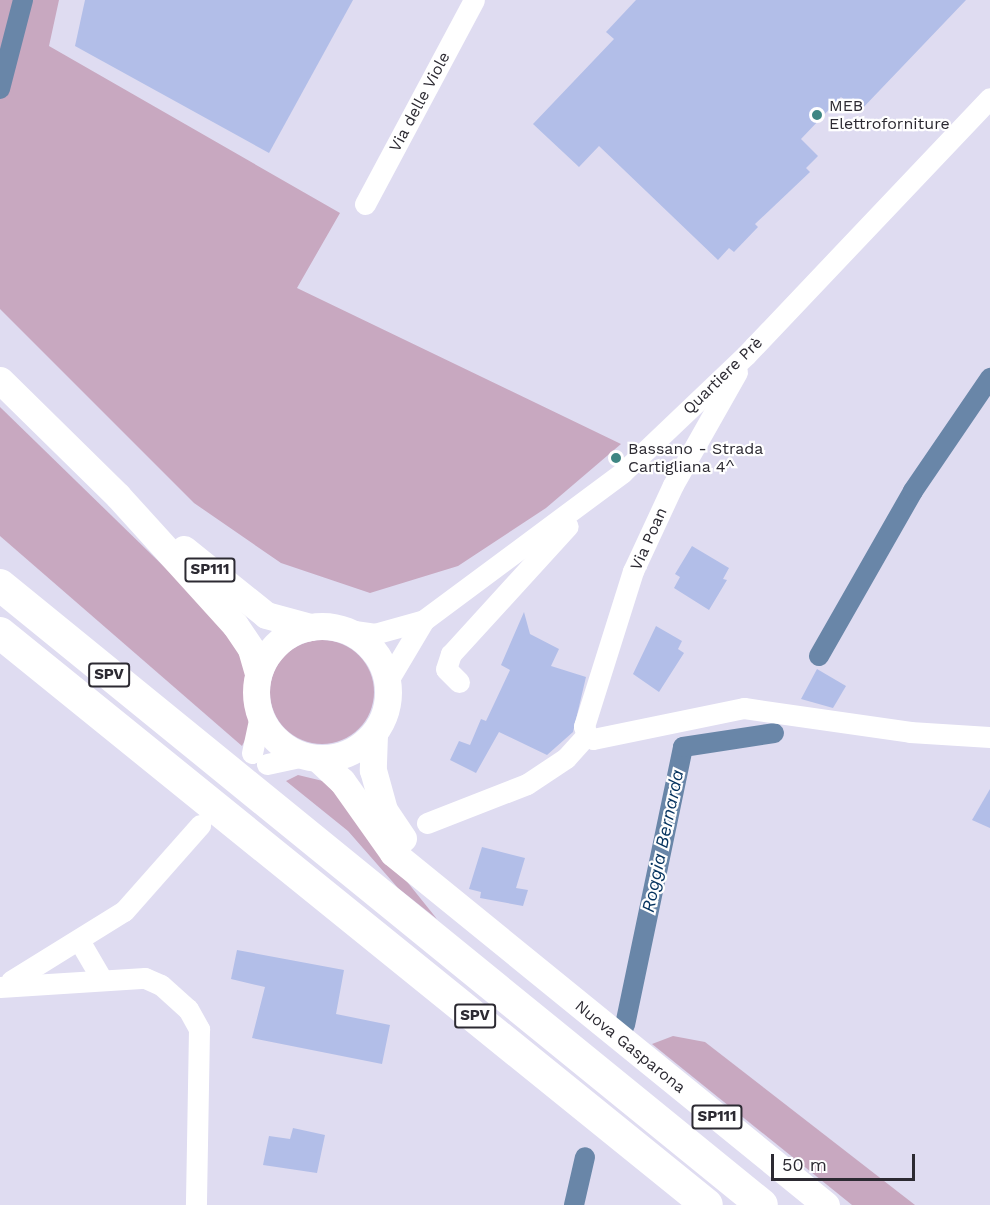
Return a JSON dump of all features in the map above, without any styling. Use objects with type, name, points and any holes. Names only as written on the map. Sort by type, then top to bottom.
[{"type":"highway","points":[[0,564],[265,777]]},
{"type":"highway","name":"SPV","points":[[0,585],[219,764],[265,777],[406,917],[762,1205]]},
{"type":"highway","name":"SPV","points":[[0,633],[707,1205]]},
{"type":"main road","name":"SP111","points":[[0,380],[118,496],[235,625],[251,649],[258,674],[260,715]]},
{"type":"main road","name":"SP111","points":[[118,496],[266,615],[310,627],[340,629],[371,649],[387,682]]},
{"type":"main road","points":[[258,674],[270,652],[288,636],[310,627]]},
{"type":"main road","name":"Nuova Gasparona","points":[[387,682],[388,700],[374,734],[373,770],[384,810],[436,886]]},
{"type":"main road","name":"Nuova Gasparona","points":[[260,715],[270,733],[310,757],[342,781],[393,853],[826,1205]]},
{"type":"main road","points":[[310,757],[338,757],[374,734]]},
{"type":"street","name":"Via delle Viole","points":[[365,204],[474,0]]},
{"type":"street","name":"Quartiere Prè","points":[[340,629],[374,634],[424,620],[572,513],[622,473],[746,355],[990,98]]},
{"type":"street","name":"Via Poan","points":[[587,735],[584,726],[633,571],[673,485],[746,355]]},
{"type":"street","points":[[459,682],[446,669],[451,654],[560,540],[572,513]]},
{"type":"street","name":"Quartiere Prè","points":[[387,682],[424,620]]},
{"type":"street","points":[[427,823],[527,784],[566,758],[587,735],[593,739],[744,708],[910,732],[990,737]]},
{"type":"street","points":[[260,715],[265,777],[310,757]]},
{"type":"street","points":[[0,987],[80,942],[124,911],[200,825]]},
{"type":"street","points":[[80,942],[100,978]]},
{"type":"street","points":[[0,987],[100,978],[145,978],[161,985],[188,1009],[199,1029],[196,1205]]},
{"type":"shaded area","points":[[0,0],[59,0],[49,46],[340,213],[297,288],[621,444],[546,508],[458,566],[370,593],[281,563],[194,503],[0,309]]},
{"type":"shaded area","points":[[0,407],[225,626],[251,667],[249,732],[242,746],[0,536]]},
{"type":"shaded area","points":[[322,640],[342,644],[359,655],[370,672],[374,692],[370,712],[359,729],[342,740],[322,744],[302,740],[285,729],[274,712],[270,692],[274,672],[285,655],[302,644]]},
{"type":"shaded area","points":[[298,775],[327,782],[437,919],[398,888],[348,831],[286,781]]},
{"type":"shaded area","points":[[673,1036],[705,1042],[915,1205],[852,1205],[652,1044]]},
{"type":"building","points":[[85,0],[353,0],[269,153],[75,46]]},
{"type":"building","points":[[636,0],[966,0],[858,113],[841,97],[801,139],[818,156],[806,168],[810,172],[755,224],[758,227],[734,252],[729,248],[718,260],[599,146],[579,167],[533,124],[614,39],[606,32]]},
{"type":"building","points":[[692,546],[729,568],[723,579],[727,580],[709,610],[674,588],[680,577],[675,574]]},
{"type":"building","points":[[524,612],[530,634],[559,649],[551,666],[586,677],[573,732],[547,755],[499,732],[476,773],[450,760],[459,741],[470,745],[481,719],[486,721],[510,670],[501,665]]},
{"type":"building","points":[[656,626],[682,641],[678,649],[684,653],[659,692],[633,674]]},
{"type":"building","points":[[817,669],[846,686],[833,708],[801,699]]},
{"type":"building","points":[[990,789],[990,828],[972,820]]},
{"type":"building","points":[[482,847],[525,858],[516,888],[528,890],[523,906],[480,898],[481,892],[469,889]]},
{"type":"building","points":[[237,950],[344,970],[336,1014],[390,1025],[382,1064],[252,1038],[265,987],[231,979]]},
{"type":"building","points":[[293,1128],[325,1135],[317,1173],[263,1165],[269,1136],[290,1139]]},
{"type":"waterway","points":[[0,89],[23,0]]},
{"type":"waterway","name":"Roggia Bernarda","points":[[819,656],[913,491],[990,378]]},
{"type":"waterway","name":"Roggia Bernarda","points":[[625,1025],[683,747],[774,733]]},
{"type":"waterway","name":"Roggia Bernarda","points":[[574,1205],[585,1157]]},
{"type":"place","name":"MEB Elettroforniture","points":[[817,115]]},
{"type":"place","name":"Bassano - Strada Cartigliana 4^","points":[[616,458]]}]
